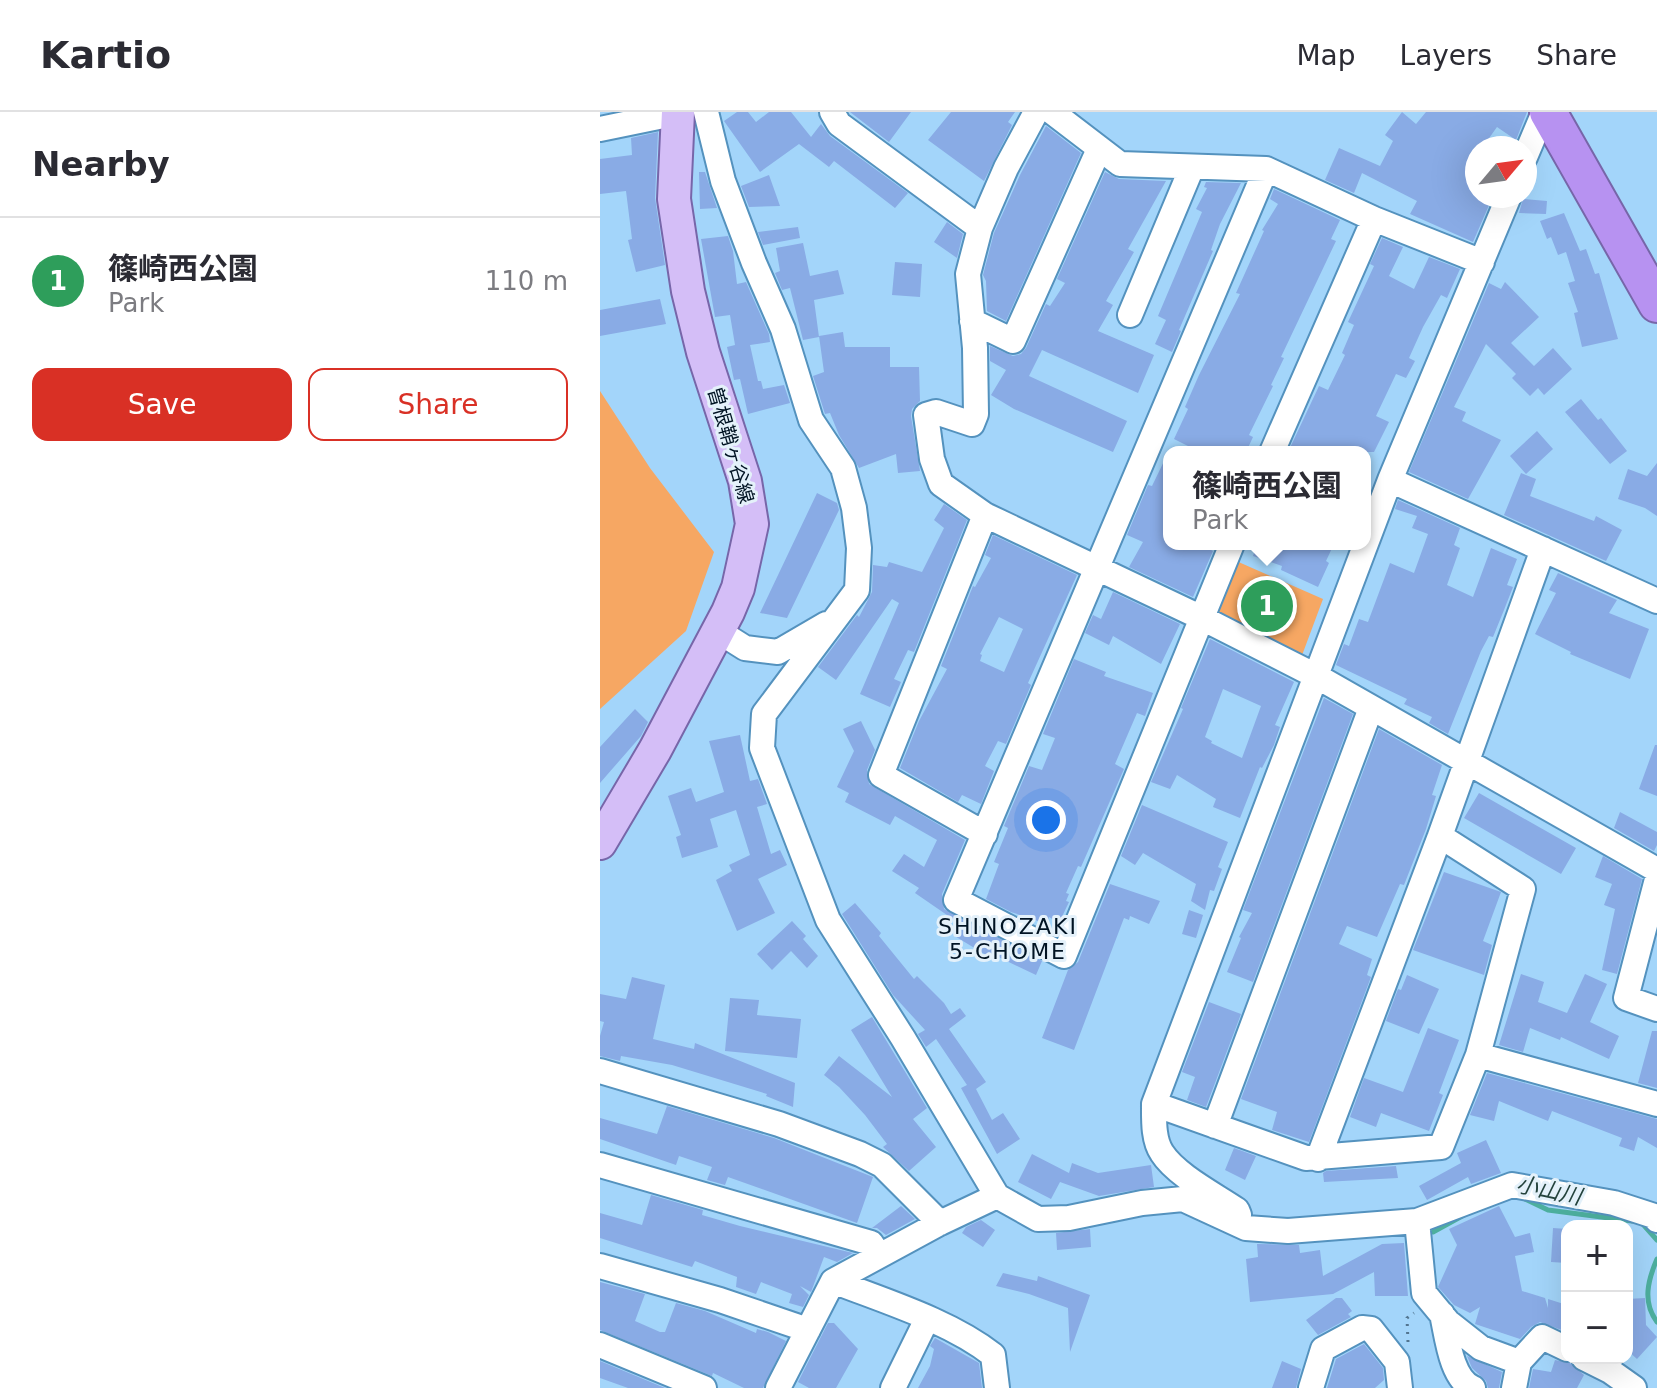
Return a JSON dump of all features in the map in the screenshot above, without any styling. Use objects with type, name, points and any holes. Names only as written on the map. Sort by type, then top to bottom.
[{"type":"highway","points":[[1546,112],[1584,150],[1657,255]]},
{"type":"highway","points":[[1576,112],[1584,150],[1657,304]]},
{"type":"main road","name":"曽根鞘ヶ谷線","points":[[600,843],[655,750],[718,631],[738,588],[752,524],[745,481],[703,352],[688,291],[674,199],[688,112]]},
{"type":"street","points":[[600,129],[688,112],[723,181],[783,329],[811,420],[843,468],[854,508],[859,548],[857,590],[764,714],[762,748],[828,920],[997,1196],[1038,1219],[1069,1218],[1142,1203],[1183,1199],[1246,1228],[1288,1231],[1417,1221],[1512,1185],[1614,1203],[1654,1216],[1657,1220]]},
{"type":"street","points":[[832,112],[839,124],[980,228]]},
{"type":"street","points":[[1036,112],[1006,168],[980,228],[968,274],[976,414],[972,424],[936,412],[926,415],[932,459],[941,484],[985,515],[1316,676],[1657,870]]},
{"type":"street","points":[[1052,112],[1120,164],[1266,169],[1374,219],[1482,262]]},
{"type":"street","points":[[1535,136],[1546,112]]},
{"type":"street","points":[[972,321],[1013,341],[1099,149]]},
{"type":"street","points":[[1130,315],[1192,167]]},
{"type":"street","points":[[1229,550],[1064,956],[956,900],[1266,169]]},
{"type":"street","points":[[1371,530],[1504,208]]},
{"type":"street","points":[[1275,446],[1374,219]]},
{"type":"street","points":[[1390,480],[1657,601]]},
{"type":"street","points":[[985,515],[881,775],[985,834]]},
{"type":"street","points":[[1318,1159],[1440,836],[1543,549]]},
{"type":"street","points":[[1246,1228],[1237,1210],[1175,1168],[1160,1151],[1154,1104],[1364,550]]},
{"type":"street","points":[[718,631],[745,648],[778,652],[835,619]]},
{"type":"street","points":[[1215,1126],[1371,708]]},
{"type":"street","points":[[1154,1104],[1306,1158],[1441,1147],[1478,1055],[1523,889],[1440,836]]},
{"type":"street","points":[[1657,879],[1626,998],[1657,1009]]},
{"type":"street","points":[[1478,1055],[1657,1104]]},
{"type":"street","points":[[600,1071],[779,1124],[860,1154],[882,1165],[940,1223]]},
{"type":"street","points":[[600,1165],[871,1243],[879,1255]]},
{"type":"street","points":[[778,1388],[833,1281],[997,1196]]},
{"type":"street","points":[[1417,1221],[1424,1293],[1436,1308],[1481,1348],[1519,1362]]},
{"type":"street","points":[[600,1266],[720,1300],[808,1330]]},
{"type":"street","points":[[833,1281],[980,1344],[993,1355],[997,1388]]},
{"type":"street","points":[[1436,1308],[1457,1371],[1464,1385],[1473,1388]]},
{"type":"street","points":[[893,1388],[927,1319]]},
{"type":"street","points":[[1311,1388],[1323,1349],[1362,1328],[1371,1329],[1397,1362],[1400,1388]]},
{"type":"street","points":[[1514,1388],[1519,1362],[1542,1337],[1561,1346]]},
{"type":"street","points":[[600,1345],[704,1388]]},
{"type":"street","points":[[1596,1364],[1634,1388]]},
{"type":"path","points":[[1397,1362],[1409,1354],[1407,1318],[1436,1308]]},
{"type":"shaded area","points":[[600,391],[650,468],[714,552],[686,631],[600,709]]},
{"type":"shaded area","points":[[1234,560],[1323,599],[1301,658],[1211,613]]},
{"type":"building","points":[[737,112],[748,112],[756,122],[769,112],[791,112],[811,137],[821,124],[830,136],[908,193],[895,208],[834,161],[829,167],[799,144],[760,172],[724,121]]},
{"type":"building","points":[[850,112],[911,112],[889,142]]},
{"type":"building","points":[[951,112],[1015,112],[1008,122],[1012,125],[984,181],[928,140]]},
{"type":"building","points":[[1402,112],[1416,124],[1426,112],[1527,112],[1518,136],[1510,136],[1497,127],[1491,136],[1465,136],[1465,208],[1488,208],[1473,242],[1410,214],[1417,201],[1362,173],[1354,193],[1325,180],[1339,148],[1380,166],[1393,141],[1385,135]]},
{"type":"building","points":[[1046,126],[1081,153],[1006,321],[987,311],[983,275],[994,233]]},
{"type":"building","points":[[658,132],[655,198],[665,265],[636,272],[628,240],[632,239],[626,191],[600,194],[600,159],[632,155],[631,138]]},
{"type":"building","points":[[699,172],[705,172],[717,208],[700,209]]},
{"type":"building","points":[[1105,172],[1119,179],[1166,181],[1128,249],[1134,252],[1106,301],[1113,305],[1098,331],[1154,355],[1138,393],[1042,350],[1029,376],[1127,421],[1113,452],[1014,409],[991,395],[1006,370],[990,361],[990,346],[1013,356],[1021,354],[1026,348],[1046,304],[1050,306],[1065,283],[1057,279]]},
{"type":"building","points":[[769,175],[780,206],[749,207],[741,186]]},
{"type":"building","points":[[1206,182],[1241,183],[1220,224],[1213,251],[1172,352],[1155,344],[1166,320],[1158,316],[1202,212],[1196,209],[1207,188],[1204,187]]},
{"type":"building","points":[[1274,189],[1340,220],[1331,239],[1336,241],[1281,357],[1284,358],[1273,386],[1249,435],[1253,437],[1249,446],[1188,446],[1174,439],[1199,375],[1240,294],[1236,293],[1262,230],[1278,204],[1270,199]]},
{"type":"building","points":[[1537,200],[1547,201],[1546,214],[1519,213],[1520,208],[1537,208]]},
{"type":"building","points":[[1564,213],[1580,251],[1586,249],[1595,274],[1599,273],[1618,339],[1582,347],[1574,313],[1578,312],[1568,283],[1575,281],[1566,252],[1558,255],[1540,221]]},
{"type":"building","points":[[947,222],[963,234],[957,258],[934,242]]},
{"type":"building","points":[[798,227],[800,238],[763,245],[758,232]]},
{"type":"building","points":[[728,236],[737,284],[746,282],[769,334],[770,342],[750,345],[758,381],[761,381],[763,389],[784,385],[790,403],[748,414],[740,379],[734,380],[727,347],[735,345],[730,315],[715,317],[701,239]]},
{"type":"building","points":[[1382,238],[1403,247],[1389,276],[1414,289],[1429,257],[1460,269],[1447,298],[1441,295],[1423,327],[1409,358],[1415,361],[1406,378],[1396,374],[1376,416],[1389,422],[1374,452],[1371,452],[1371,446],[1291,446],[1319,386],[1328,390],[1345,355],[1342,353],[1354,325],[1348,322],[1374,266],[1370,264]]},
{"type":"building","points":[[803,243],[810,276],[838,270],[844,294],[814,300],[819,337],[803,340],[790,288],[782,290],[775,273],[780,271],[776,248]]},
{"type":"building","points":[[895,262],[922,264],[920,297],[892,295]]},
{"type":"building","points":[[1505,282],[1539,317],[1511,343],[1534,366],[1553,348],[1572,369],[1544,395],[1538,388],[1530,396],[1512,378],[1516,374],[1486,344],[1454,407],[1466,412],[1462,421],[1501,440],[1468,499],[1409,472],[1489,283],[1501,289]]},
{"type":"building","points":[[660,299],[666,324],[600,336],[600,310]]},
{"type":"building","points":[[843,332],[845,347],[890,347],[890,367],[919,367],[920,401],[912,409],[911,416],[920,471],[898,473],[896,454],[859,468],[830,413],[825,414],[813,376],[824,372],[819,336]]},
{"type":"building","points":[[1581,399],[1627,451],[1610,464],[1565,412]]},
{"type":"building","points":[[1537,431],[1553,449],[1526,474],[1510,456]]},
{"type":"building","points":[[1163,463],[1163,550],[1213,551],[1193,597],[1129,567],[1143,542],[1127,535],[1148,485],[1152,486]]},
{"type":"building","points":[[1657,463],[1657,516],[1645,508],[1618,499],[1628,469],[1647,476]]},
{"type":"building","points":[[1521,473],[1536,479],[1530,496],[1594,521],[1596,516],[1622,530],[1606,561],[1504,515]]},
{"type":"building","points":[[817,493],[837,503],[839,510],[787,618],[760,613]]},
{"type":"building","points":[[1398,500],[1460,528],[1454,545],[1460,548],[1447,585],[1473,597],[1491,548],[1517,559],[1507,585],[1513,587],[1504,610],[1493,637],[1489,636],[1481,651],[1448,734],[1429,723],[1432,717],[1404,704],[1407,699],[1336,665],[1344,644],[1349,646],[1359,619],[1368,622],[1390,563],[1414,573],[1428,534],[1412,528],[1417,516],[1395,509]]},
{"type":"building","points":[[944,504],[967,520],[914,652],[908,650],[894,679],[901,682],[890,707],[860,694],[899,603],[892,599],[836,680],[818,667],[857,615],[859,617],[872,592],[873,565],[887,567],[889,562],[922,572],[944,528],[934,520]]},
{"type":"building","points":[[993,535],[1077,575],[1028,683],[1031,685],[1006,744],[998,741],[985,766],[994,771],[981,804],[962,795],[958,802],[900,768],[919,721],[947,669],[941,666],[973,586],[991,558],[985,555]],"holes":[[[999,617],[1023,629],[1004,672],[980,661],[980,654]]]},
{"type":"building","points":[[1255,550],[1331,550],[1318,587],[1281,570],[1282,566],[1253,556]]},
{"type":"building","points":[[1558,573],[1617,600],[1609,613],[1649,629],[1630,679],[1570,654],[1535,634],[1556,593],[1549,590]]},
{"type":"building","points":[[1113,592],[1180,624],[1161,664],[1113,636],[1109,645],[1085,633],[1093,615],[1101,619]]},
{"type":"building","points":[[1210,639],[1294,682],[1275,725],[1280,727],[1274,745],[1260,767],[1240,818],[1213,807],[1216,799],[1177,775],[1170,789],[1151,782]],"holes":[[[1223,689],[1261,706],[1242,758],[1205,737]]]},
{"type":"building","points":[[1074,659],[1106,672],[1104,676],[1153,693],[1145,716],[1137,713],[1115,764],[1124,769],[1081,867],[1078,866],[1066,893],[1069,894],[1066,901],[1069,902],[1059,923],[1049,917],[1047,924],[1011,912],[986,899],[999,864],[994,862],[1008,828],[1004,826],[1029,766],[1042,770],[1055,738],[1043,734]]},
{"type":"building","points":[[1324,698],[1353,714],[1253,982],[1227,972],[1239,937],[1252,913],[1243,910]]},
{"type":"building","points":[[635,709],[648,722],[641,736],[600,783],[600,747]]},
{"type":"building","points":[[861,721],[875,750],[867,770],[869,784],[965,840],[942,894],[944,909],[1042,961],[1036,975],[988,952],[986,955],[953,935],[960,924],[915,893],[919,888],[892,871],[904,854],[924,867],[937,840],[895,816],[890,825],[845,802],[849,793],[837,787],[854,751],[843,729]]},
{"type":"building","points":[[1379,729],[1442,765],[1432,795],[1436,796],[1426,829],[1404,885],[1400,884],[1377,937],[1347,926],[1339,944],[1372,959],[1367,975],[1371,977],[1309,1142],[1272,1130],[1277,1112],[1241,1099]]},
{"type":"building","points":[[740,735],[750,781],[758,779],[767,804],[757,807],[771,854],[780,850],[787,865],[758,879],[775,913],[737,931],[716,880],[732,871],[729,865],[750,855],[736,810],[710,819],[718,847],[682,858],[676,837],[681,835],[668,796],[691,788],[696,802],[724,792],[709,741]]},
{"type":"building","points":[[1657,745],[1657,796],[1639,789]]},
{"type":"building","points":[[1479,793],[1576,848],[1561,874],[1464,818]]},
{"type":"building","points":[[1142,805],[1228,842],[1218,867],[1222,869],[1214,891],[1210,890],[1205,910],[1191,901],[1196,884],[1143,853],[1135,865],[1121,856]]},
{"type":"building","points":[[1620,812],[1657,832],[1654,851],[1614,828]]},
{"type":"building","points":[[1603,856],[1642,879],[1617,974],[1602,970],[1615,909],[1604,905],[1612,884],[1595,877]]},
{"type":"building","points":[[1444,872],[1501,892],[1483,941],[1492,945],[1484,975],[1413,950]]},
{"type":"building","points":[[1110,884],[1160,901],[1149,924],[1130,916],[1129,920],[1124,918],[1074,1050],[1042,1038],[1068,970],[1078,962]]},
{"type":"building","points":[[855,903],[914,979],[917,976],[951,1014],[960,1008],[966,1016],[949,1029],[986,1082],[976,1089],[992,1120],[1003,1113],[1020,1139],[997,1154],[961,1088],[967,1085],[936,1039],[926,1047],[918,1034],[925,1030],[893,995],[842,914]]},
{"type":"building","points":[[1189,910],[1203,915],[1196,938],[1182,934]]},
{"type":"building","points":[[792,921],[818,956],[807,968],[791,951],[772,970],[757,954]]},
{"type":"building","points":[[1521,974],[1544,982],[1538,1002],[1567,1013],[1585,974],[1607,984],[1590,1022],[1619,1036],[1609,1059],[1561,1037],[1560,1040],[1530,1028],[1523,1052],[1499,1045]]},
{"type":"building","points":[[1407,975],[1439,989],[1419,1034],[1386,1021]]},
{"type":"building","points":[[632,977],[665,985],[653,1039],[694,1049],[695,1043],[795,1083],[793,1107],[767,1094],[672,1065],[621,1056],[620,1061],[600,1056],[604,1022],[600,1021],[600,994],[626,999]]},
{"type":"building","points":[[730,998],[759,1000],[757,1015],[801,1019],[797,1058],[725,1051]]},
{"type":"building","points":[[1209,1002],[1241,1014],[1206,1107],[1187,1100],[1195,1077],[1182,1072]]},
{"type":"building","points":[[872,1017],[927,1108],[913,1119],[936,1147],[909,1171],[883,1147],[887,1144],[865,1115],[824,1075],[839,1056],[892,1097],[851,1030]]},
{"type":"building","points":[[1428,1028],[1459,1040],[1439,1093],[1443,1095],[1429,1131],[1381,1113],[1376,1127],[1350,1117],[1364,1078],[1403,1092]]},
{"type":"building","points":[[1652,1031],[1657,1031],[1657,1088],[1638,1083]]},
{"type":"building","points":[[1487,1073],[1657,1119],[1657,1148],[1638,1137],[1634,1151],[1619,1146],[1622,1138],[1552,1111],[1548,1121],[1499,1101],[1494,1121],[1470,1115]]},
{"type":"building","points":[[667,1106],[774,1138],[873,1177],[857,1223],[728,1177],[725,1185],[707,1180],[712,1167],[679,1156],[676,1165],[600,1139],[600,1118],[657,1134]]},
{"type":"building","points":[[1486,1140],[1501,1173],[1471,1184],[1468,1177],[1427,1200],[1419,1186],[1461,1163],[1457,1153]]},
{"type":"building","points":[[1234,1148],[1256,1156],[1245,1180],[1225,1170]]},
{"type":"building","points":[[1032,1154],[1069,1173],[1072,1163],[1098,1173],[1151,1165],[1154,1187],[1099,1196],[1060,1182],[1051,1199],[1018,1182]]},
{"type":"building","points":[[1396,1166],[1398,1178],[1324,1182],[1323,1173],[1326,1171]]},
{"type":"building","points":[[651,1195],[703,1210],[702,1215],[740,1226],[853,1253],[837,1262],[824,1257],[811,1292],[800,1286],[809,1295],[803,1307],[789,1303],[792,1294],[761,1282],[756,1294],[736,1287],[737,1277],[695,1261],[692,1267],[600,1238],[600,1213],[642,1225]]},
{"type":"building","points":[[901,1206],[915,1219],[886,1235],[872,1228]]},
{"type":"building","points":[[1499,1206],[1515,1237],[1530,1233],[1534,1252],[1515,1256],[1522,1291],[1545,1298],[1548,1308],[1548,1299],[1561,1303],[1561,1330],[1540,1322],[1520,1339],[1475,1324],[1480,1307],[1470,1313],[1454,1305],[1438,1287],[1457,1245],[1449,1229]]},
{"type":"building","points":[[981,1220],[995,1230],[983,1247],[962,1233],[966,1227]]},
{"type":"building","points":[[1553,1228],[1561,1229],[1561,1263],[1551,1262]]},
{"type":"building","points":[[1090,1229],[1091,1247],[1057,1250],[1056,1233]]},
{"type":"building","points":[[1404,1243],[1408,1296],[1375,1296],[1374,1272],[1333,1294],[1250,1302],[1246,1259],[1258,1257],[1257,1244],[1299,1245],[1300,1253],[1320,1250],[1323,1276],[1382,1244]]},
{"type":"building","points":[[1003,1273],[1037,1281],[1038,1276],[1090,1295],[1070,1352],[1068,1308],[996,1286]]},
{"type":"building","points":[[600,1282],[645,1294],[635,1321],[660,1332],[665,1332],[676,1303],[705,1311],[756,1333],[757,1329],[768,1332],[786,1341],[763,1388],[744,1388],[600,1330]]},
{"type":"building","points":[[1336,1298],[1342,1298],[1352,1311],[1348,1314],[1351,1317],[1318,1335],[1306,1320]]},
{"type":"building","points":[[1645,1298],[1646,1325],[1657,1337],[1637,1359],[1633,1355],[1633,1299]]},
{"type":"building","points":[[828,1323],[834,1323],[858,1349],[836,1388],[809,1388],[798,1382]]},
{"type":"building","points":[[935,1338],[979,1363],[982,1388],[918,1388],[930,1366],[934,1349],[930,1346]]},
{"type":"building","points":[[1364,1344],[1383,1368],[1384,1380],[1375,1388],[1327,1388],[1336,1359]]},
{"type":"building","points":[[1467,1356],[1502,1372],[1499,1388],[1488,1388],[1486,1381],[1472,1368]]},
{"type":"building","points":[[1555,1360],[1561,1364],[1571,1364],[1584,1375],[1577,1388],[1529,1388],[1533,1369],[1551,1372]]},
{"type":"building","points":[[600,1361],[665,1388],[628,1388],[600,1378]]},
{"type":"building","points":[[1282,1361],[1301,1369],[1296,1388],[1272,1388]]},
{"type":"waterway","name":"小山川","points":[[1521,1197],[1548,1210],[1624,1220]]},
{"type":"waterway","name":"小山川","points":[[1433,1232],[1464,1215]]},
{"type":"waterway","name":"小山川","points":[[1641,1222],[1657,1240]]},
{"type":"waterway","name":"小山川","points":[[1657,1259],[1648,1291],[1649,1307],[1657,1322]]},
{"type":"place","name":"篠崎西公園","points":[[1267,606]]},
{"type":"district","name":"SHINOZAKI 5-CHOME","points":[[1008,938]]}]
